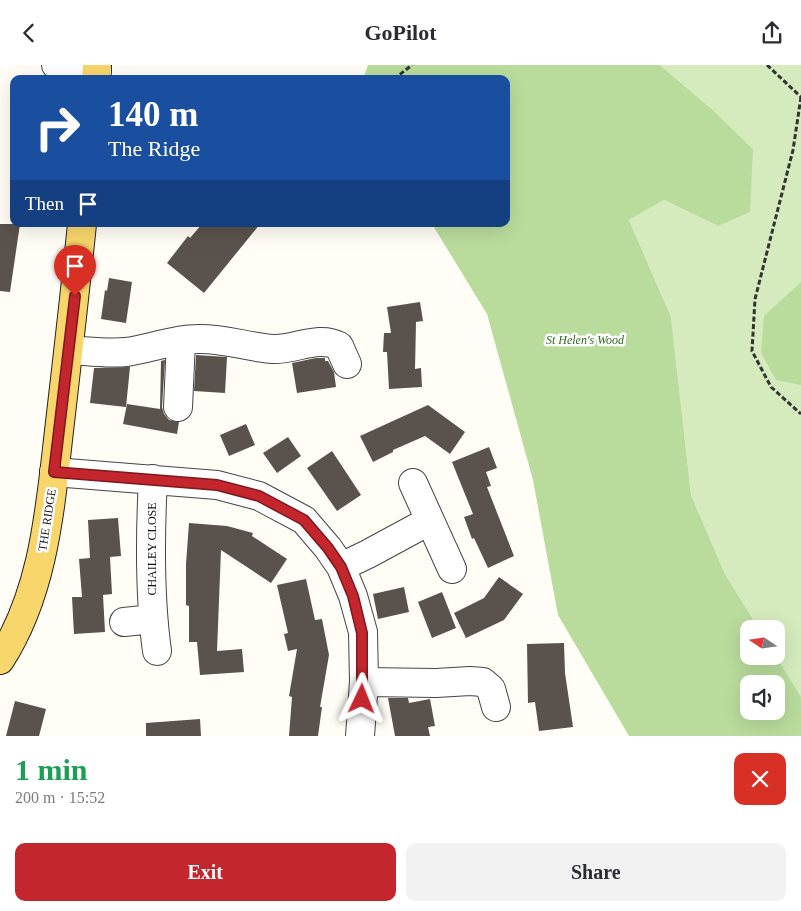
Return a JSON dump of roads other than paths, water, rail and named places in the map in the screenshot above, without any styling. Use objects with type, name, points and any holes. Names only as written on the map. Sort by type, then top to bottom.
[{"type":"main road","name":"THE RIDGE","points":[[0,660],[23,616],[37,577],[48,523],[82,227]]},
{"type":"street","points":[[56,65],[96,71]]},
{"type":"street","points":[[69,350],[124,352],[181,341],[209,339],[274,349],[301,346],[321,341],[332,342],[340,346],[347,364]]},
{"type":"street","points":[[178,407],[181,341]]},
{"type":"street","points":[[54,472],[217,485],[259,496],[304,520],[328,548],[341,567],[353,596],[362,633],[364,682],[360,736]]},
{"type":"street","name":"CHAILEY CLOSE","points":[[152,479],[151,565],[153,619],[157,651]]},
{"type":"street","points":[[413,483],[452,569]]},
{"type":"street","points":[[341,567],[429,521]]},
{"type":"street","points":[[124,622],[153,619]]},
{"type":"street","points":[[364,682],[483,682],[491,689],[496,707]]},
{"type":"park label","name":"St Helen's Wood","points":[[585,340]]}]
